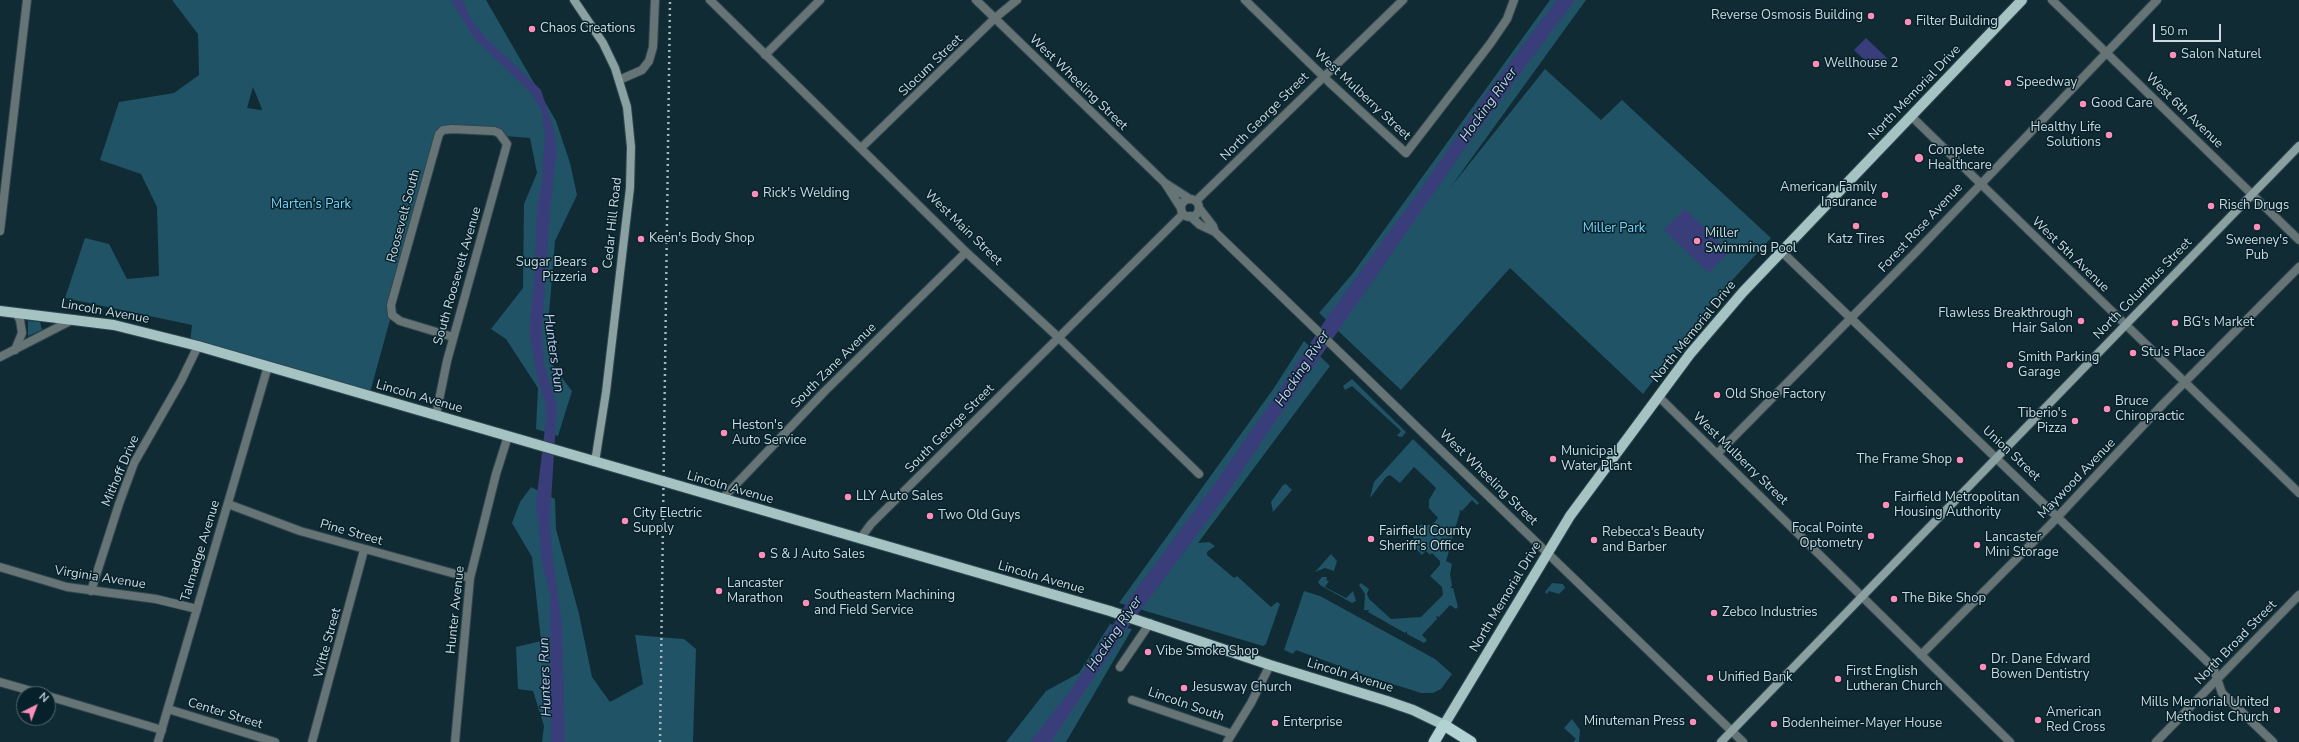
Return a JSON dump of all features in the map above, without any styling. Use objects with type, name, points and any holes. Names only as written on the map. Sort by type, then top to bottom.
[{"type":"highway","points":[[1434,742],[1444,725],[1471,742]]},
{"type":"main road","name":"Cedar Hill Road","points":[[574,0],[603,43],[619,80],[629,120],[632,168],[606,392],[595,462]]},
{"type":"main road","name":"North Memorial Drive","points":[[1444,725],[1570,516],[1658,396],[1716,323],[1781,251],[2022,0]]},
{"type":"main road","name":"North Columbus Street","points":[[1721,742],[2299,146]]},
{"type":"main road","name":"Lincoln Avenue","points":[[0,311],[74,319],[121,327],[198,346],[268,366],[1110,611],[1270,665],[1400,705],[1444,725]]},
{"type":"street","points":[[0,231],[27,0]]},
{"type":"street","points":[[619,80],[642,70],[649,61],[653,46],[655,0]]},
{"type":"street","name":"West Main Street","points":[[710,0],[765,56],[966,252],[1058,337],[1199,474]]},
{"type":"street","points":[[765,56],[820,0]]},
{"type":"street","name":"West Wheeling Street","points":[[976,0],[1165,183],[1195,203],[1213,226],[1215,232]]},
{"type":"street","name":"Slocum Street","points":[[861,148],[995,18],[1017,0]]},
{"type":"street","name":"West Mulberry Street","points":[[1245,0],[1323,77],[1406,153],[1507,19],[1514,0]]},
{"type":"street","name":"North George Street","points":[[1195,203],[1403,0]]},
{"type":"street","name":"West 6th Avenue","points":[[2052,0],[2299,240]]},
{"type":"street","name":"Forest Rose Avenue","points":[[1717,454],[1851,318],[2157,0]]},
{"type":"street","name":"West 5th Avenue","points":[[1911,116],[2299,493]]},
{"type":"street","name":"Roosevelt South","points":[[453,337],[400,321],[392,315],[391,309],[437,139],[443,130],[481,129],[499,133],[507,144]]},
{"type":"street","name":"South Roosevelt Avenue","points":[[436,415],[440,389],[453,337],[507,144]]},
{"type":"street","name":"West Wheeling Street","points":[[1165,183],[1185,213],[1200,225],[1215,232],[1744,742]]},
{"type":"street","points":[[1184,200],[1195,203],[1195,215],[1185,213],[1184,200]]},
{"type":"street","points":[[1058,337],[1185,213]]},
{"type":"street","name":"Union Street","points":[[1781,251],[1997,457],[2213,667],[2222,693],[2273,742]]},
{"type":"street","name":"South Zane Avenue","points":[[722,499],[825,391],[966,252]]},
{"type":"street","name":"Maywood Avenue","points":[[1921,655],[2058,516],[2185,382],[2299,267]]},
{"type":"street","points":[[15,350],[22,333],[20,320],[16,313]]},
{"type":"street","points":[[0,357],[74,319]]},
{"type":"street","name":"South George Street","points":[[860,539],[871,524],[1058,337]]},
{"type":"street","name":"Mithoff Drive","points":[[91,590],[134,463],[181,381],[198,346]]},
{"type":"street","name":"Talmadge Avenue","points":[[158,742],[268,366]]},
{"type":"street","name":"West Mulberry Street","points":[[1658,396],[2010,742]]},
{"type":"street","name":"Hunter Avenue","points":[[455,742],[470,578],[496,474],[508,436]]},
{"type":"street","name":"Pine Street","points":[[228,504],[300,531],[364,550],[470,578]]},
{"type":"street","name":"Witte Street","points":[[312,742],[364,550]]},
{"type":"street","name":"Virginia Avenue","points":[[0,567],[67,587],[156,599],[196,609]]},
{"type":"street","name":"North Broad Street","points":[[2156,742],[2299,595]]},
{"type":"street","points":[[1120,667],[1146,622]]},
{"type":"street","points":[[1227,742],[1251,703],[1270,665]]},
{"type":"street","points":[[0,682],[16,687]]},
{"type":"street","points":[[56,698],[162,730]]},
{"type":"street","name":"Lincoln South","points":[[1132,700],[1232,734]]},
{"type":"street","name":"Center Street","points":[[168,709],[274,742]]},
{"type":"green space","name":"Marten's Park","points":[[172,0],[486,0],[556,121],[570,163],[577,195],[555,241],[549,314],[550,362],[572,391],[558,436],[536,429],[538,388],[506,339],[491,329],[523,288],[524,204],[537,173],[530,138],[442,131],[369,396],[190,344],[192,325],[65,298],[85,238],[109,244],[127,279],[159,276],[157,207],[141,174],[100,160],[119,102],[174,93],[199,75],[198,34]],"holes":[[[253,87],[262,109],[247,108]]]},
{"type":"green space","name":"Miller Park","points":[[1550,0],[1586,0],[1450,188],[1545,69],[1601,120],[1622,100],[1771,238],[1713,301],[1643,394],[1510,268],[1401,390],[1319,313],[1353,273]]},
{"type":"green space","points":[[28,321],[40,322],[42,330],[28,336]]},
{"type":"green space","points":[[1304,341],[1330,366],[1198,543],[1209,542],[1215,546],[1207,552],[1207,555],[1234,578],[1237,576],[1271,607],[1277,602],[1280,604],[1266,644],[1263,646],[1119,603],[1274,388]]},
{"type":"green space","points":[[1352,379],[1406,432],[1402,437],[1397,436],[1401,431],[1352,386],[1345,390],[1343,386]]},
{"type":"green space","points":[[1413,439],[1479,503],[1477,505],[1472,500],[1462,511],[1459,510],[1460,512],[1450,546],[1448,546],[1450,548],[1446,561],[1452,564],[1450,574],[1452,586],[1450,588],[1453,588],[1458,607],[1456,609],[1450,605],[1439,617],[1436,616],[1437,619],[1422,635],[1427,640],[1424,643],[1407,634],[1407,631],[1405,633],[1368,612],[1369,610],[1364,610],[1365,594],[1359,585],[1361,583],[1369,589],[1367,594],[1369,599],[1391,619],[1421,617],[1443,595],[1442,587],[1430,576],[1440,565],[1440,561],[1432,553],[1430,555],[1426,551],[1422,555],[1414,547],[1413,534],[1421,524],[1425,528],[1429,524],[1431,526],[1438,518],[1429,508],[1429,500],[1436,488],[1414,467],[1400,483],[1390,475],[1386,477],[1370,498],[1374,482]]},
{"type":"green space","points":[[1286,484],[1292,490],[1273,512],[1271,502],[1283,485]]},
{"type":"green space","points":[[531,487],[555,499],[556,529],[579,614],[592,677],[610,702],[643,684],[635,635],[684,639],[696,649],[693,742],[542,742],[544,726],[533,691],[518,689],[516,647],[541,641],[532,557],[512,523],[520,502]]},
{"type":"green space","points":[[1331,554],[1337,561],[1334,571],[1325,568],[1315,572]]},
{"type":"green space","points":[[1322,577],[1327,577],[1326,580],[1329,581],[1325,587],[1346,598],[1353,591],[1356,601],[1352,603],[1320,585],[1318,582]]},
{"type":"green space","points":[[1552,583],[1563,584],[1565,588],[1559,594],[1549,591],[1547,594],[1545,592]]},
{"type":"green space","points":[[1304,591],[1320,596],[1435,659],[1452,674],[1441,689],[1433,693],[1421,693],[1364,675],[1296,650],[1293,654],[1284,650]]},
{"type":"green space","points":[[1110,624],[1132,629],[1066,742],[1006,742],[1046,691],[1079,673]]},
{"type":"green space","points":[[1572,719],[1580,730],[1579,742],[1573,742],[1576,739],[1564,728]]},
{"type":"water","points":[[451,0],[462,0],[472,21],[488,40],[541,90],[554,130],[557,155],[555,162],[549,226],[542,329],[544,364],[557,405],[550,518],[552,553],[562,624],[565,742],[551,742],[550,594],[542,562],[536,503],[546,420],[545,402],[537,377],[529,330],[535,268],[537,207],[542,182],[545,132],[541,110],[531,93],[474,38]]},
{"type":"water","name":"Hocking River","points":[[1557,0],[1575,0],[1460,155],[1264,438],[1227,494],[1123,634],[1051,742],[1030,742],[1071,690],[1130,598],[1215,483],[1279,391],[1328,316],[1427,180],[1488,91]]},
{"type":"water","points":[[1866,38],[1887,58],[1875,70],[1854,50]]},
{"type":"water","name":"Miller Swimming Pool","points":[[1685,209],[1729,252],[1709,273],[1664,230]]},
{"type":"railway","points":[[660,742],[670,0]]},
{"type":"place","name":"Reverse Osmosis Building","points":[[1871,16]]},
{"type":"place","name":"Filter Building","points":[[1908,22]]},
{"type":"place","name":"Chaos Creations","points":[[532,29]]},
{"type":"place","name":"Salon Naturel","points":[[2173,55]]},
{"type":"place","name":"Wellhouse 2","points":[[1816,64]]},
{"type":"place","name":"Speedway","points":[[2008,83]]},
{"type":"place","name":"Good Care","points":[[2083,104]]},
{"type":"place","name":"Healthy Life Solutions","points":[[2109,135]]},
{"type":"place","name":"Complete Healthcare","points":[[1919,158]]},
{"type":"place","name":"Rick's Welding","points":[[755,194]]},
{"type":"place","name":"American Family Insurance","points":[[1885,195]]},
{"type":"place","name":"Risch Drugs","points":[[2211,206]]},
{"type":"place","name":"Katz Tires","points":[[1856,226]]},
{"type":"place","name":"Sweeney's Pub","points":[[2257,227]]},
{"type":"place","name":"Keen's Body Shop","points":[[641,239]]},
{"type":"place","name":"Miller Swimming Pool","points":[[1697,241]]},
{"type":"place","name":"Sugar Bears Pizzeria","points":[[595,270]]},
{"type":"place","name":"Flawless Breakthrough Hair Salon","points":[[2081,321]]},
{"type":"place","name":"BG's Market","points":[[2175,323]]},
{"type":"place","name":"Stu's Place","points":[[2133,353]]},
{"type":"place","name":"Smith Parking Garage","points":[[2010,365]]},
{"type":"place","name":"Old Shoe Factory","points":[[1717,395]]},
{"type":"place","name":"Bruce Chiropractic","points":[[2107,409]]},
{"type":"place","name":"Tiberio's Pizza","points":[[2075,421]]},
{"type":"place","name":"Heston's Auto Service","points":[[724,433]]},
{"type":"place","name":"Municipal Water Plant","points":[[1553,459]]},
{"type":"place","name":"The Frame Shop","points":[[1960,460]]},
{"type":"place","name":"LLY Auto Sales","points":[[848,497]]},
{"type":"place","name":"Fairfield Metropolitan Housing Authority","points":[[1886,505]]},
{"type":"place","name":"Two Old Guys","points":[[930,516]]},
{"type":"place","name":"City Electric Supply","points":[[625,521]]},
{"type":"place","name":"Focal Pointe Optometry","points":[[1871,536]]},
{"type":"place","name":"Fairfield County Sheriff's Office","points":[[1371,539]]},
{"type":"place","name":"Rebecca's Beauty and Barber","points":[[1594,540]]},
{"type":"place","name":"Lancaster Mini Storage","points":[[1977,545]]},
{"type":"place","name":"S & J Auto Sales","points":[[762,555]]},
{"type":"place","name":"Lancaster Marathon","points":[[719,591]]},
{"type":"place","name":"The Bike Shop","points":[[1894,599]]},
{"type":"place","name":"Southeastern Machining and Field Service","points":[[806,603]]},
{"type":"place","name":"Zebco Industries","points":[[1714,613]]},
{"type":"place","name":"Vibe Smoke Shop","points":[[1148,652]]},
{"type":"place","name":"Dr. Dane Edward Bowen Dentistry","points":[[1983,667]]},
{"type":"place","name":"Unified Bank","points":[[1710,678]]},
{"type":"place","name":"First English Lutheran Church","points":[[1838,679]]},
{"type":"place","name":"Jesusway Church","points":[[1184,688]]},
{"type":"place","name":"Mills Memorial United Methodist Church","points":[[2277,710]]},
{"type":"place","name":"American Red Cross","points":[[2038,720]]},
{"type":"place","name":"Minuteman Press","points":[[1693,722]]},
{"type":"place","name":"Enterprise","points":[[1275,723]]},
{"type":"place","name":"Bodenheimer-Mayer House","points":[[1774,724]]},
{"type":"water label","name":"Hunters Run","points":[[553,353]]},
{"type":"water label","name":"Hunters Run","points":[[546,677]]}]
